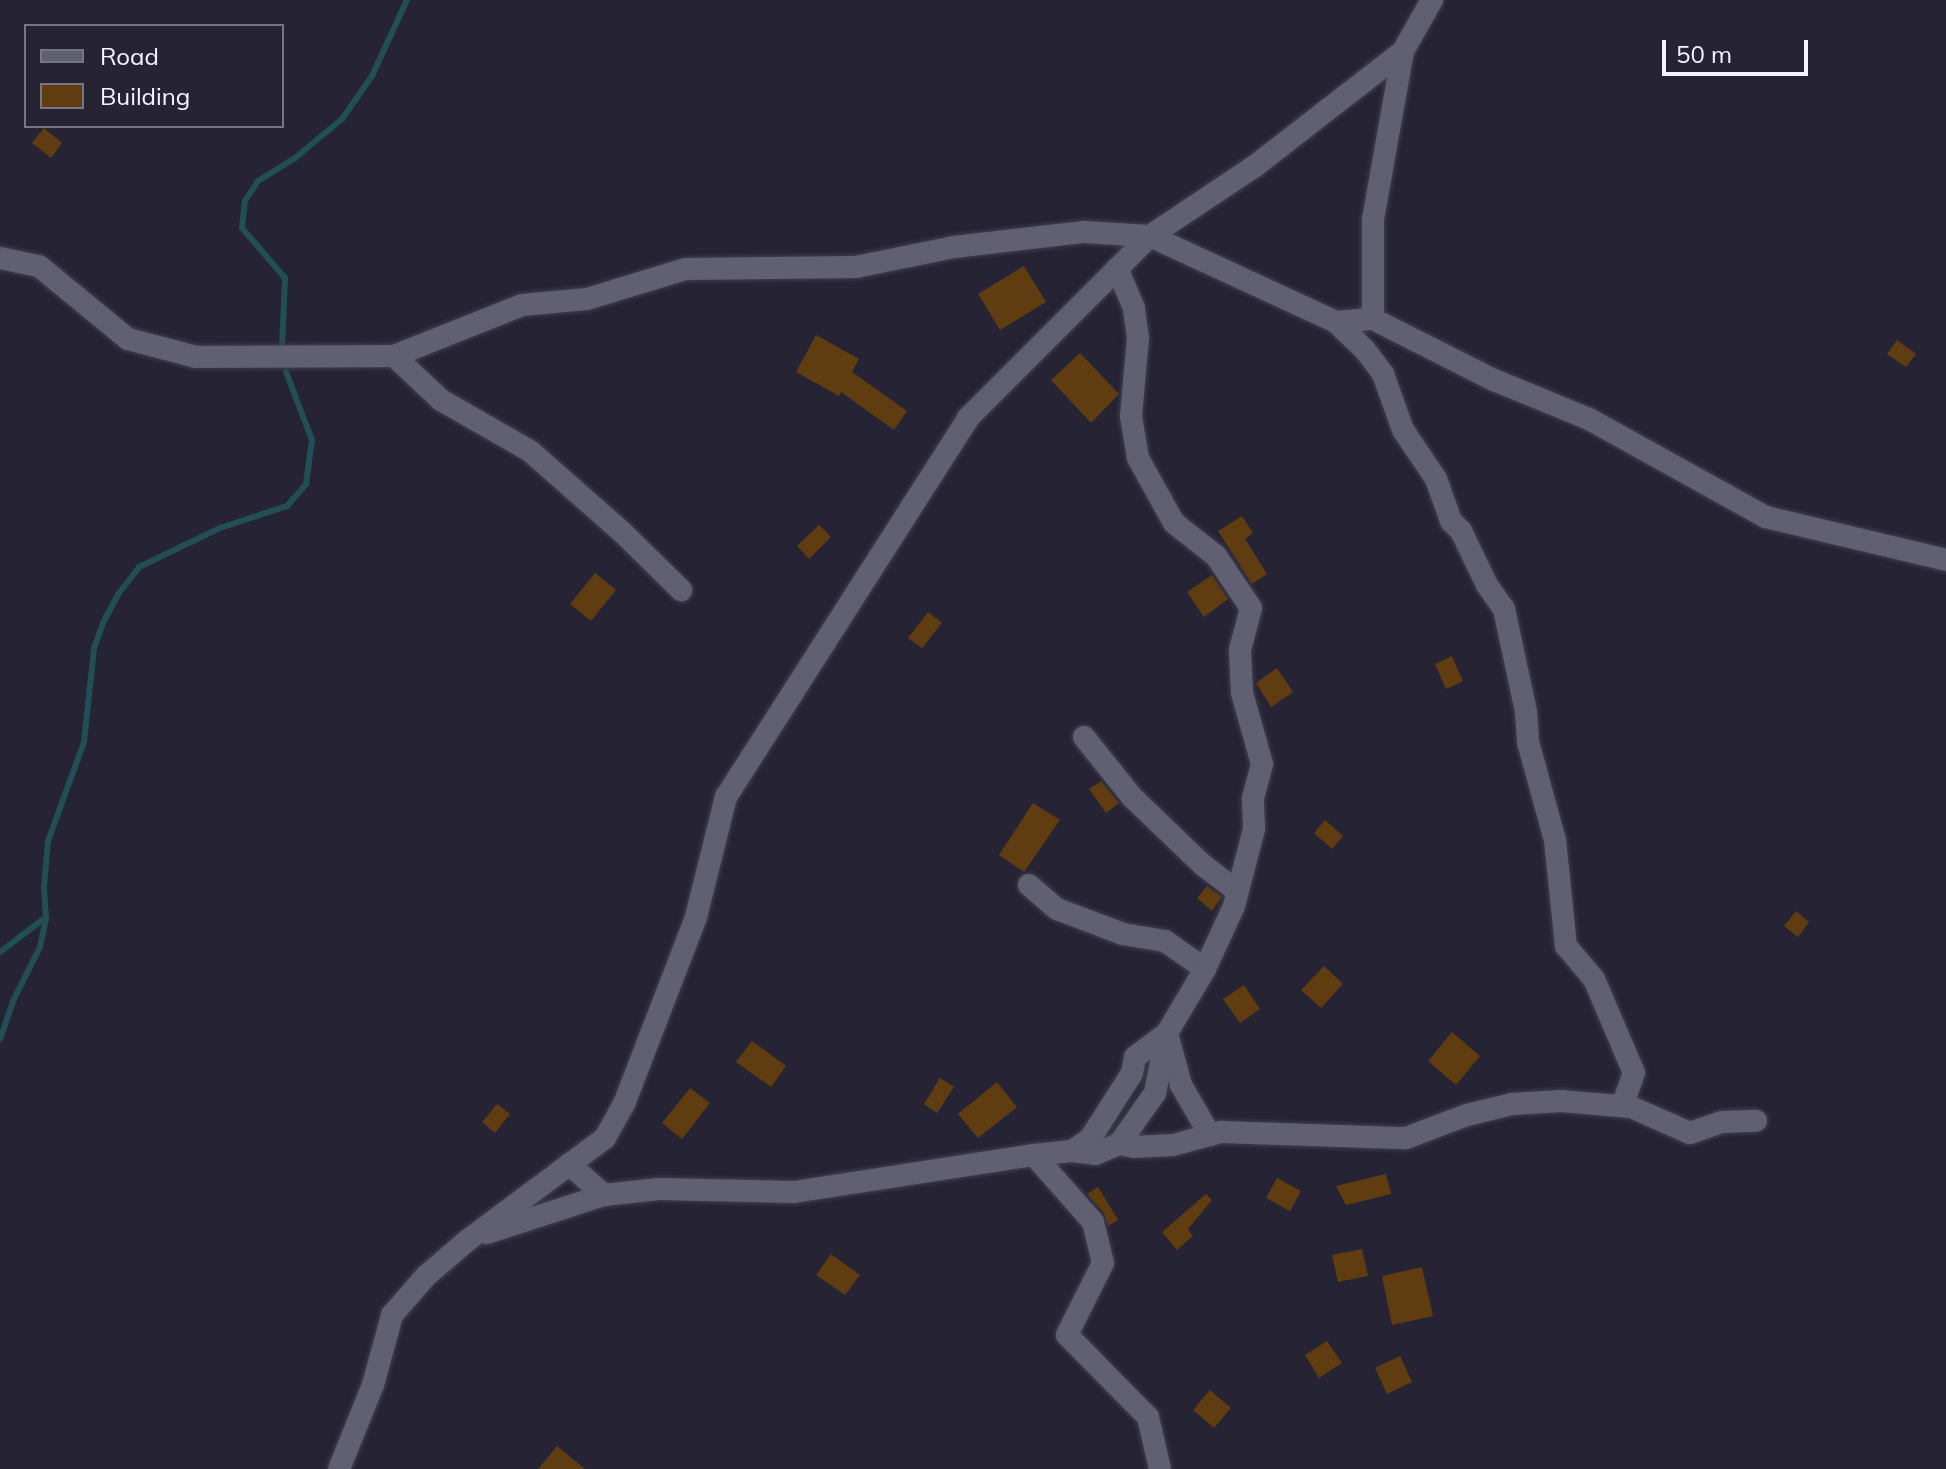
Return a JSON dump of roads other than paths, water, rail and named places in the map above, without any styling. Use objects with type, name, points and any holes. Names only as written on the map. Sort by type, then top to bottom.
[{"type":"street","points":[[1373,319],[1373,219],[1403,51],[1432,0]]},
{"type":"street","points":[[339,1469],[373,1385],[392,1315],[426,1276],[468,1240],[605,1138],[624,1104],[696,917],[726,797],[968,418],[1150,236],[1255,166],[1403,51]]},
{"type":"street","points":[[0,258],[39,266],[128,339],[196,357],[394,356],[522,305],[587,299],[686,269],[856,267],[954,247],[1084,232],[1150,236],[1336,322],[1365,350],[1383,374],[1403,430],[1436,479],[1451,521],[1461,531],[1487,585],[1504,609],[1526,712],[1528,742],[1555,840],[1566,946],[1594,979],[1634,1073],[1622,1106]]},
{"type":"street","points":[[468,1240],[604,1195],[659,1189],[794,1192],[1034,1155],[1072,1151],[1095,1154],[1119,1144],[1155,1093],[1167,1033],[1222,935],[1237,891],[1254,829],[1253,798],[1262,764],[1242,693],[1240,650],[1251,608],[1216,556],[1174,523],[1138,458],[1131,416],[1138,338],[1134,308],[1117,268]]},
{"type":"street","points":[[1336,322],[1373,319],[1494,380],[1589,419],[1766,517],[1946,560]]},
{"type":"street","points":[[394,356],[441,400],[530,451],[622,532],[681,590]]},
{"type":"street","points":[[1084,737],[1132,797],[1203,865],[1237,891]]},
{"type":"street","points":[[1029,885],[1057,909],[1123,934],[1165,941],[1205,969]]},
{"type":"street","points":[[1167,1033],[1181,1085],[1210,1135]]},
{"type":"street","points":[[1072,1151],[1090,1139],[1132,1073],[1135,1057],[1167,1033]]},
{"type":"street","points":[[1119,1144],[1134,1147],[1173,1145],[1210,1135],[1335,1133],[1406,1138],[1467,1115],[1512,1104],[1561,1101],[1622,1106],[1690,1133],[1722,1122],[1756,1121]]},
{"type":"street","points":[[1034,1155],[1093,1222],[1103,1263],[1067,1335],[1148,1417],[1160,1469]]},
{"type":"street","points":[[569,1164],[604,1195]]},
{"type":"waterway","points":[[282,347],[285,278],[242,228],[245,201],[258,181],[295,158],[342,119],[372,76],[407,0]]},
{"type":"waterway","points":[[0,1039],[14,999],[40,947],[46,918],[44,887],[48,841],[84,742],[94,648],[104,621],[119,593],[139,567],[220,528],[287,506],[306,484],[312,440],[286,372]]},
{"type":"waterway","points":[[0,952],[45,918]]}]
